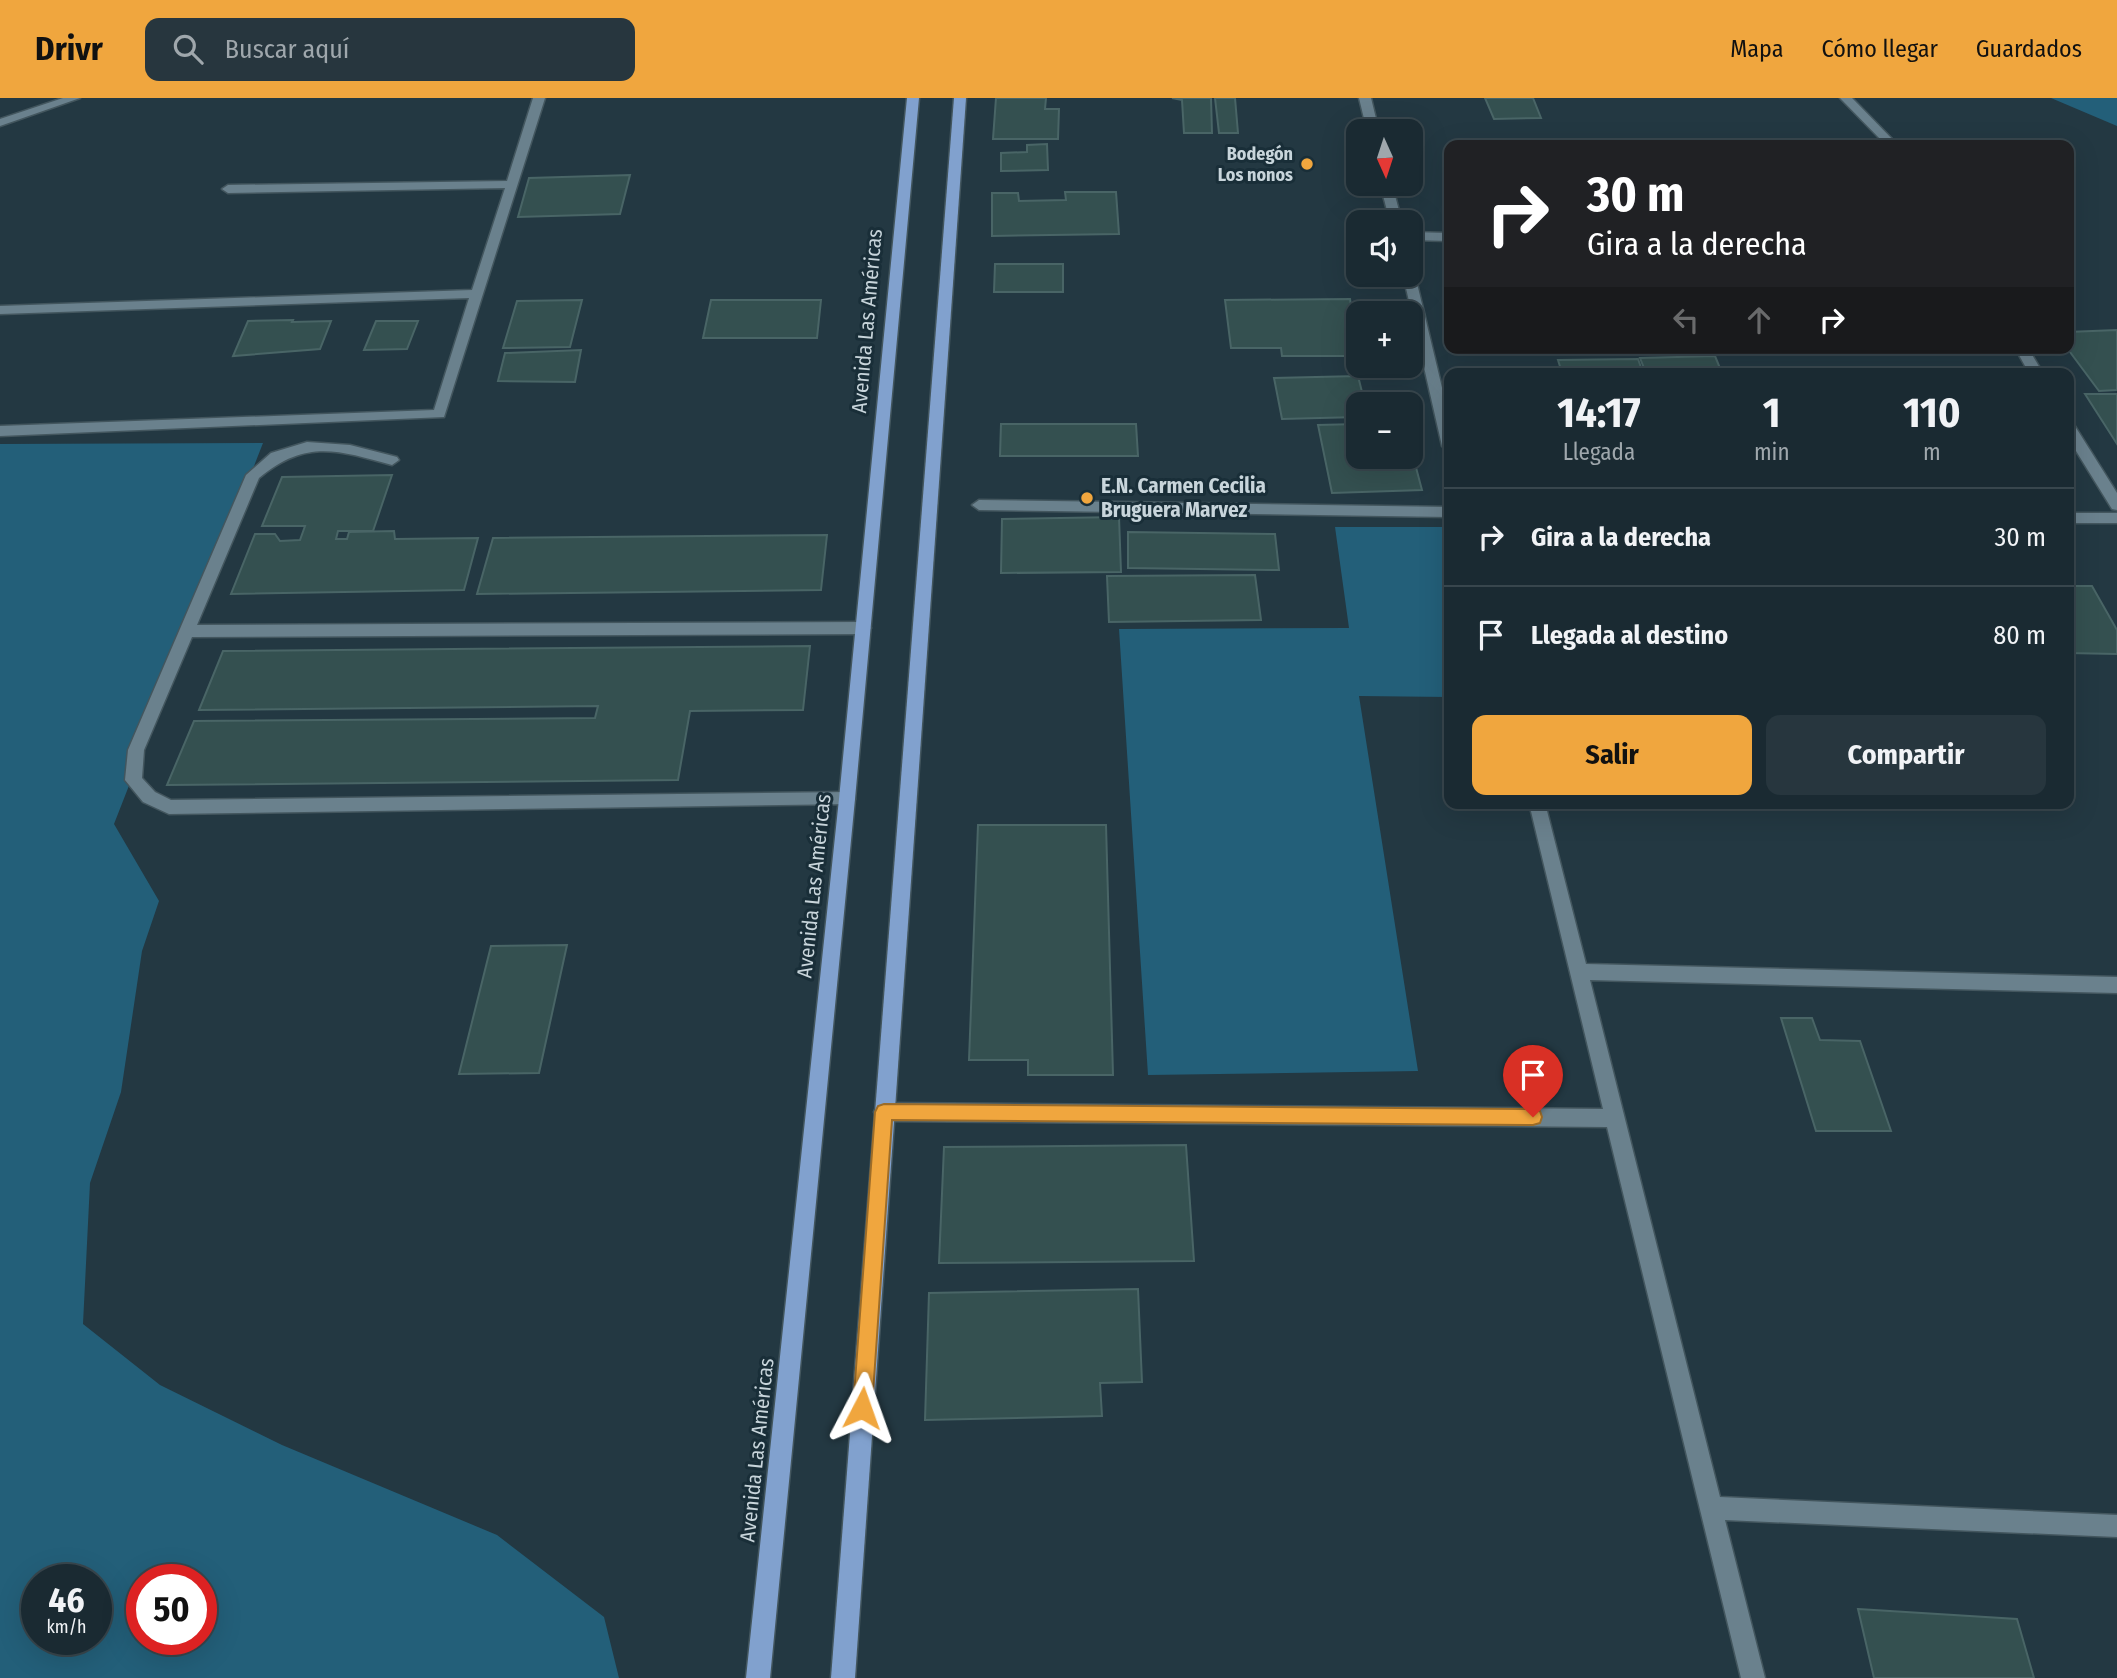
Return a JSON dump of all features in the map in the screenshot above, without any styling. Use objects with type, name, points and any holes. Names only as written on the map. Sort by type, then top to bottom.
[{"type":"main road","name":"Avenida Las Américas","points":[[758,1678],[847,799],[913,98]]},
{"type":"main road","points":[[843,1678],[960,98]]},
{"type":"street","points":[[0,123],[74,98]]},
{"type":"street","points":[[0,431],[439,414],[539,98]]},
{"type":"street","points":[[1365,98],[1370,119]]},
{"type":"street","points":[[1846,98],[1887,140]]},
{"type":"street","points":[[228,189],[512,184]]},
{"type":"street","points":[[1423,236],[1444,236]]},
{"type":"street","points":[[1412,287],[1444,425]]},
{"type":"street","points":[[0,310],[477,294]]},
{"type":"street","points":[[2074,436],[2117,505]]},
{"type":"street","points":[[391,460],[346,447],[311,447],[279,455],[253,475],[136,750],[133,780],[149,797],[169,807],[847,799]]},
{"type":"street","points":[[979,505],[1444,512]]},
{"type":"street","points":[[2074,518],[2117,519]]},
{"type":"street","points":[[187,631],[863,628]]},
{"type":"street","points":[[1538,809],[1753,1678]]},
{"type":"street","points":[[1579,972],[2117,985]]},
{"type":"street","points":[[884,1112],[1615,1118]]},
{"type":"street","points":[[1711,1508],[2117,1526]]},
{"type":"shaded area","points":[[2051,98],[2117,98],[2117,126]]},
{"type":"shaded area","points":[[263,443],[114,824],[159,901],[142,951],[121,1092],[90,1183],[83,1324],[160,1385],[282,1445],[497,1535],[604,1617],[619,1678],[0,1678],[0,444]]},
{"type":"shaded area","points":[[1335,527],[1444,527],[1444,697],[1359,696],[1418,1071],[1148,1075],[1119,629],[1349,628]]},
{"type":"building","points":[[996,98],[1046,98],[1045,109],[1059,109],[1058,139],[993,139]]},
{"type":"building","points":[[1172,98],[1211,98],[1212,133],[1184,133],[1182,100]]},
{"type":"building","points":[[1215,98],[1235,98],[1238,133],[1219,133]]},
{"type":"building","points":[[1485,98],[1533,98],[1541,118],[1494,119]]},
{"type":"building","points":[[1047,144],[1048,170],[1001,171],[1001,153],[1027,152],[1027,145]]},
{"type":"building","points":[[630,175],[620,214],[518,217],[529,178]]},
{"type":"building","points":[[1065,192],[1116,192],[1119,234],[992,236],[992,193],[1018,193],[1019,201],[1066,200]]},
{"type":"building","points":[[995,264],[1063,264],[1063,292],[994,292]]},
{"type":"building","points":[[1350,299],[1346,301],[1346,356],[1282,356],[1281,348],[1231,348],[1225,300]]},
{"type":"building","points":[[582,300],[570,347],[503,348],[517,301]]},
{"type":"building","points":[[711,300],[821,300],[817,338],[703,338]]},
{"type":"building","points":[[293,320],[292,322],[331,321],[320,349],[233,356],[248,321]]},
{"type":"building","points":[[376,321],[418,321],[407,349],[364,350]]},
{"type":"building","points":[[2117,330],[2117,390],[2099,391],[2071,354],[2074,354],[2074,332]]},
{"type":"building","points":[[581,350],[575,382],[498,381],[505,353]]},
{"type":"building","points":[[1715,356],[1720,368],[1644,368],[1640,358]]},
{"type":"building","points":[[1638,359],[1641,368],[1560,368],[1558,360]]},
{"type":"building","points":[[1274,378],[1358,378],[1362,392],[1346,392],[1346,417],[1282,419]]},
{"type":"building","points":[[2085,394],[2117,394],[2117,444]]},
{"type":"building","points":[[1001,424],[1136,424],[1138,456],[1000,456]]},
{"type":"building","points":[[1346,424],[1346,469],[1416,469],[1422,490],[1332,493],[1318,425]]},
{"type":"building","points":[[392,475],[373,531],[338,531],[336,539],[347,539],[349,532],[394,531],[395,539],[478,538],[464,590],[231,594],[255,534],[275,534],[280,541],[300,540],[305,526],[262,526],[282,477]]},
{"type":"building","points":[[1119,517],[1121,572],[1001,573],[1002,519]]},
{"type":"building","points":[[1128,532],[1275,534],[1279,570],[1128,568]]},
{"type":"building","points":[[827,535],[821,590],[477,594],[493,538]]},
{"type":"building","points":[[1255,575],[1261,620],[1109,622],[1107,576]]},
{"type":"building","points":[[2074,586],[2092,586],[2117,630],[2117,654],[2074,653]]},
{"type":"building","points":[[810,646],[803,710],[690,711],[678,780],[167,785],[194,721],[595,718],[598,706],[199,710],[223,651]]},
{"type":"building","points":[[978,825],[1106,825],[1113,1075],[1028,1075],[1028,1060],[969,1060]]},
{"type":"building","points":[[567,945],[539,1073],[459,1074],[491,946]]},
{"type":"building","points":[[1781,1018],[1812,1018],[1820,1040],[1860,1041],[1891,1131],[1816,1131]]},
{"type":"building","points":[[1186,1145],[1194,1261],[939,1263],[944,1147]]},
{"type":"building","points":[[1138,1289],[1142,1382],[1100,1383],[1102,1416],[925,1420],[929,1293]]},
{"type":"building","points":[[1858,1609],[2017,1619],[2034,1678],[1874,1678]]},
{"type":"place","name":"Bodegón Los nonos","points":[[1307,164]]},
{"type":"place","name":"E.N. Carmen Cecilia Bruguera Marvez","points":[[1087,498]]},
{"type":"route","points":[[862,1408],[884,1112],[1533,1117]]}]
